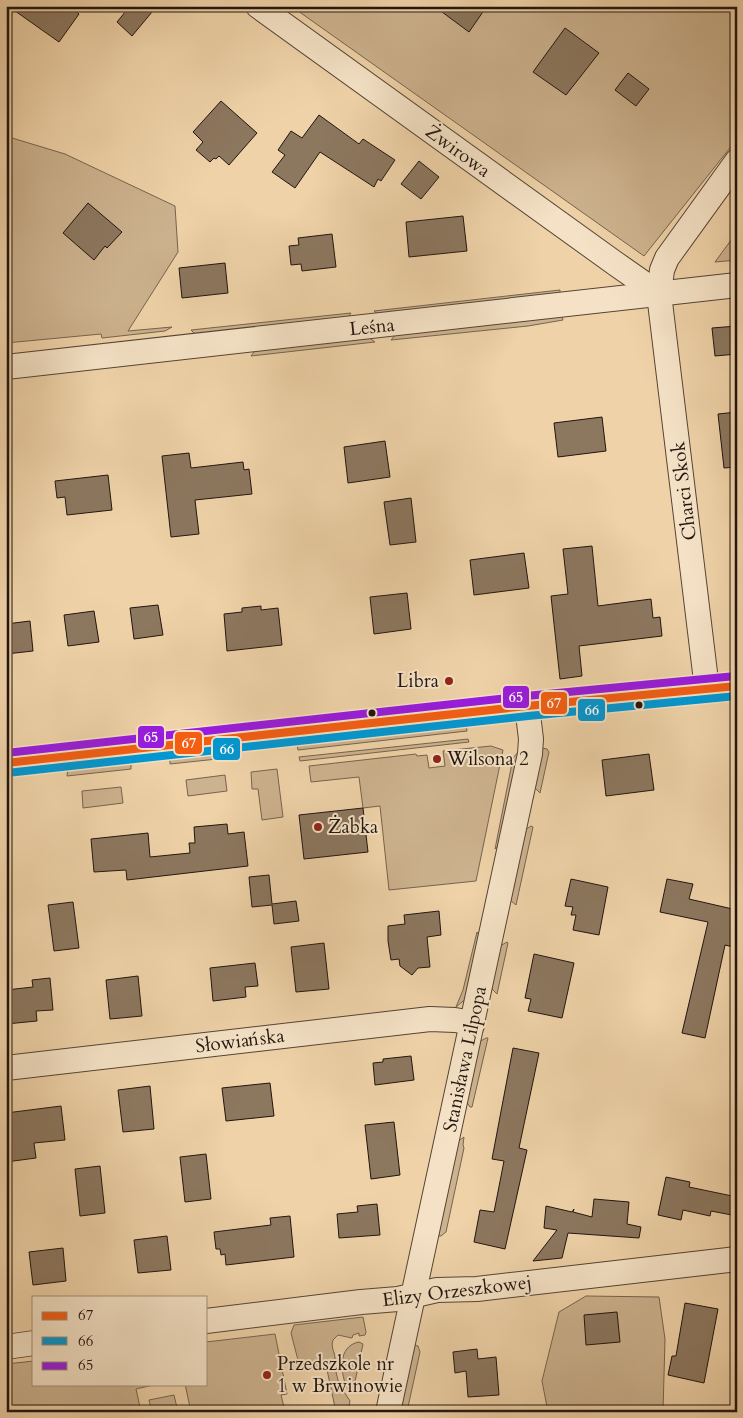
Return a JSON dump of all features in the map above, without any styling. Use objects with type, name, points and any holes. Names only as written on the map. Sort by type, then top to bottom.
[{"type":"street","name":"Żwirowa","points":[[258,6],[659,294]]},
{"type":"street","name":"Charci Skok","points":[[707,689],[659,294],[662,270],[667,258],[737,161]]},
{"type":"street","name":"Leśna","points":[[6,366],[737,285]]},
{"type":"street","points":[[6,763],[527,706],[737,686]]},
{"type":"street","name":"Stanisława Lilpopa","points":[[388,1412],[530,754],[531,739],[527,706]]},
{"type":"street","name":"Słowiańska","points":[[6,1068],[430,1019],[473,1023]]},
{"type":"street","name":"Elizy Orzeszkowej","points":[[208,1321],[414,1296],[437,1290],[477,1289],[737,1259]]},
{"type":"street","points":[[6,1347],[32,1343]]},
{"type":"shaded area","points":[[291,6],[737,6],[737,139],[644,256]]},
{"type":"shaded area","points":[[6,130],[12,138],[65,154],[175,206],[178,252],[128,331],[172,327],[165,331],[102,338],[101,334],[6,343]]},
{"type":"shaded area","points":[[737,232],[737,260],[715,262]]},
{"type":"shaded area","points":[[560,290],[560,295],[379,315],[374,311]]},
{"type":"shaded area","points":[[351,313],[347,319],[196,335],[191,330]]},
{"type":"shaded area","points":[[562,316],[563,320],[528,326],[391,340],[397,333]]},
{"type":"shaded area","points":[[367,336],[375,342],[251,356],[257,348]]},
{"type":"shaded area","points":[[466,723],[467,731],[298,750],[297,744]]},
{"type":"shaded area","points":[[468,739],[469,742],[300,761],[299,757]]},
{"type":"shaded area","points":[[491,746],[503,750],[476,881],[389,890],[380,806],[363,808],[359,777],[311,782],[309,766],[416,754],[417,756],[427,755],[429,768],[445,766],[443,751]]},
{"type":"shaded area","points":[[542,748],[547,749],[549,752],[540,793],[534,787]]},
{"type":"shaded area","points":[[235,751],[236,757],[170,764],[170,758]]},
{"type":"shaded area","points":[[519,751],[500,845],[495,849],[513,758]]},
{"type":"shaded area","points":[[131,763],[131,769],[67,776],[68,768]]},
{"type":"shaded area","points":[[277,769],[283,817],[262,820],[258,789],[252,789],[251,772]]},
{"type":"shaded area","points":[[225,775],[227,791],[188,796],[186,780]]},
{"type":"shaded area","points":[[121,787],[123,803],[83,808],[82,791]]},
{"type":"shaded area","points":[[531,826],[533,827],[516,905],[510,900],[525,830]]},
{"type":"shaded area","points":[[477,932],[480,937],[467,998],[456,1007],[463,990]]},
{"type":"shaded area","points":[[507,942],[497,994],[491,988],[500,946]]},
{"type":"shaded area","points":[[488,1038],[472,1107],[470,1107],[466,1101],[479,1042]]},
{"type":"shaded area","points":[[464,1137],[464,1148],[446,1232],[441,1236],[437,1236],[457,1142]]},
{"type":"shaded area","points":[[586,1296],[659,1297],[665,1339],[663,1412],[548,1412],[542,1381],[559,1312]]},
{"type":"shaded area","points":[[363,1317],[365,1335],[359,1336],[359,1333],[353,1335],[352,1338],[338,1335],[333,1340],[332,1346],[335,1361],[332,1362],[332,1368],[335,1368],[339,1384],[350,1401],[348,1412],[336,1412],[326,1365],[300,1368],[291,1333],[294,1325]]},
{"type":"shaded area","points":[[275,1334],[287,1394],[281,1395],[284,1407],[259,1412],[235,1412],[234,1408],[213,1412],[191,1412],[185,1386],[208,1386],[208,1342]]},
{"type":"shaded area","points":[[359,1342],[363,1344],[353,1391],[348,1390],[345,1384],[342,1362],[347,1349]]},
{"type":"shaded area","points":[[414,1345],[418,1346],[420,1352],[408,1407],[405,1409],[405,1412],[399,1412]]},
{"type":"shaded area","points":[[32,1361],[32,1386],[149,1386],[136,1389],[141,1412],[6,1412],[6,1364]]},
{"type":"shaded area","points":[[174,1395],[178,1412],[152,1412],[149,1400]]},
{"type":"building","points":[[8,6],[69,6],[79,14],[59,42]]},
{"type":"building","points":[[130,6],[157,6],[132,36],[117,22]]},
{"type":"building","points":[[434,6],[487,6],[469,32]]},
{"type":"building","points":[[565,28],[599,53],[566,95],[533,72]]},
{"type":"building","points":[[628,73],[649,89],[636,106],[615,90]]},
{"type":"building","points":[[221,101],[257,133],[229,165],[219,156],[210,162],[196,150],[203,142],[193,132]]},
{"type":"building","points":[[319,115],[359,144],[363,139],[395,160],[381,181],[378,179],[374,187],[320,152],[295,188],[272,172],[285,155],[278,150],[291,131],[302,138]]},
{"type":"building","points":[[419,161],[439,177],[421,199],[401,184]]},
{"type":"building","points":[[88,203],[122,232],[107,248],[105,246],[94,260],[63,233]]},
{"type":"building","points":[[463,216],[467,251],[409,257],[406,222]]},
{"type":"building","points":[[332,234],[336,267],[302,271],[301,264],[291,265],[289,246],[299,245],[298,238]]},
{"type":"building","points":[[225,263],[228,293],[182,298],[179,268]]},
{"type":"building","points":[[737,326],[737,354],[715,356],[712,328]]},
{"type":"building","points":[[737,412],[737,467],[724,468],[718,414]]},
{"type":"building","points":[[602,417],[606,451],[558,457],[554,423]]},
{"type":"building","points":[[385,441],[390,477],[348,483],[344,447]]},
{"type":"building","points":[[189,453],[191,468],[243,462],[244,470],[249,469],[252,494],[195,500],[199,534],[171,537],[162,456]]},
{"type":"building","points":[[108,475],[112,510],[67,515],[65,497],[57,498],[55,481]]},
{"type":"building","points":[[411,498],[416,542],[390,545],[384,502]]},
{"type":"building","points":[[592,546],[598,606],[651,599],[653,618],[660,617],[662,636],[579,646],[582,676],[560,679],[551,596],[568,594],[563,549]]},
{"type":"building","points":[[524,553],[529,588],[474,595],[470,560]]},
{"type":"building","points":[[407,593],[411,629],[374,634],[370,597]]},
{"type":"building","points":[[158,605],[163,635],[134,639],[130,608]]},
{"type":"building","points":[[261,606],[261,610],[278,608],[282,645],[227,651],[224,614],[242,612],[242,608]]},
{"type":"building","points":[[94,611],[99,642],[68,646],[64,615]]},
{"type":"building","points":[[30,621],[33,651],[6,654],[6,624]]},
{"type":"building","points":[[649,754],[654,790],[606,796],[602,760]]},
{"type":"building","points":[[363,808],[368,852],[304,859],[299,815]]},
{"type":"building","points":[[227,824],[228,834],[244,832],[248,866],[127,880],[126,870],[94,872],[91,839],[148,833],[150,857],[190,853],[189,843],[195,843],[194,827]]},
{"type":"building","points":[[269,875],[272,904],[296,901],[299,921],[274,924],[272,905],[252,907],[249,877]]},
{"type":"building","points":[[571,879],[608,887],[599,935],[573,930],[576,915],[571,915],[573,907],[565,906]]},
{"type":"building","points":[[667,879],[693,884],[689,899],[737,910],[737,948],[725,945],[705,1038],[682,1033],[708,922],[660,912]]},
{"type":"building","points":[[73,902],[79,948],[54,951],[48,905]]},
{"type":"building","points":[[439,911],[441,935],[427,937],[430,967],[418,968],[412,975],[400,966],[399,959],[391,960],[388,926],[405,924],[404,915]]},
{"type":"building","points":[[324,943],[329,989],[296,992],[291,947]]},
{"type":"building","points":[[534,954],[574,963],[562,1018],[528,1011],[531,999],[525,998]]},
{"type":"building","points":[[255,963],[258,986],[245,987],[246,997],[213,1001],[210,968]]},
{"type":"building","points":[[138,976],[142,1016],[110,1019],[106,980]]},
{"type":"building","points":[[50,978],[53,1010],[36,1011],[37,1021],[6,1024],[6,990],[33,987],[32,980]]},
{"type":"building","points":[[513,1048],[539,1053],[519,1148],[527,1150],[505,1249],[474,1242],[480,1210],[494,1212],[504,1161],[492,1159]]},
{"type":"building","points":[[411,1056],[414,1080],[375,1085],[373,1063],[383,1062],[383,1059]]},
{"type":"building","points":[[270,1083],[274,1116],[226,1121],[222,1088]]},
{"type":"building","points":[[150,1086],[154,1129],[123,1132],[118,1090]]},
{"type":"building","points":[[61,1106],[65,1140],[34,1143],[36,1158],[6,1162],[6,1113]]},
{"type":"building","points":[[394,1122],[400,1175],[371,1179],[365,1125]]},
{"type":"building","points":[[206,1154],[211,1199],[185,1202],[180,1157]]},
{"type":"building","points":[[100,1166],[105,1213],[80,1216],[75,1169]]},
{"type":"building","points":[[666,1177],[690,1182],[689,1187],[737,1197],[737,1216],[711,1211],[710,1216],[683,1210],[681,1220],[658,1215]]},
{"type":"building","points":[[594,1199],[629,1202],[627,1224],[641,1227],[639,1238],[568,1233],[562,1258],[533,1261],[557,1230],[544,1228],[546,1206],[572,1212],[574,1209],[573,1212],[592,1217]]},
{"type":"building","points":[[377,1204],[380,1235],[339,1238],[337,1214],[358,1212],[357,1206]]},
{"type":"building","points":[[290,1216],[294,1257],[226,1265],[225,1254],[221,1255],[220,1249],[216,1249],[214,1232],[271,1225],[270,1218]]},
{"type":"building","points":[[167,1236],[171,1270],[138,1273],[134,1240]]},
{"type":"building","points":[[63,1248],[66,1281],[33,1285],[29,1252]]},
{"type":"building","points":[[685,1303],[718,1309],[704,1383],[668,1375],[672,1356],[676,1356]]},
{"type":"building","points":[[617,1312],[620,1342],[586,1345],[584,1315]]},
{"type":"building","points":[[477,1349],[478,1359],[496,1357],[499,1395],[468,1397],[466,1371],[455,1373],[453,1352]]},
{"type":"transit line","name":"65","points":[[6,753],[526,696],[736,676]]},
{"type":"transit line","name":"67","points":[[6,763],[527,706],[737,686]]},
{"type":"transit line","name":"66","points":[[7,773],[528,716],[737,696]]},
{"type":"place","name":"Libra","points":[[449,681]]},
{"type":"place","name":"Wilsona 2","points":[[437,759]]},
{"type":"place","name":"Żabka","points":[[318,827]]},
{"type":"place","name":"Przedszkole nr 1 w Brwinowie","points":[[267,1375]]}]
